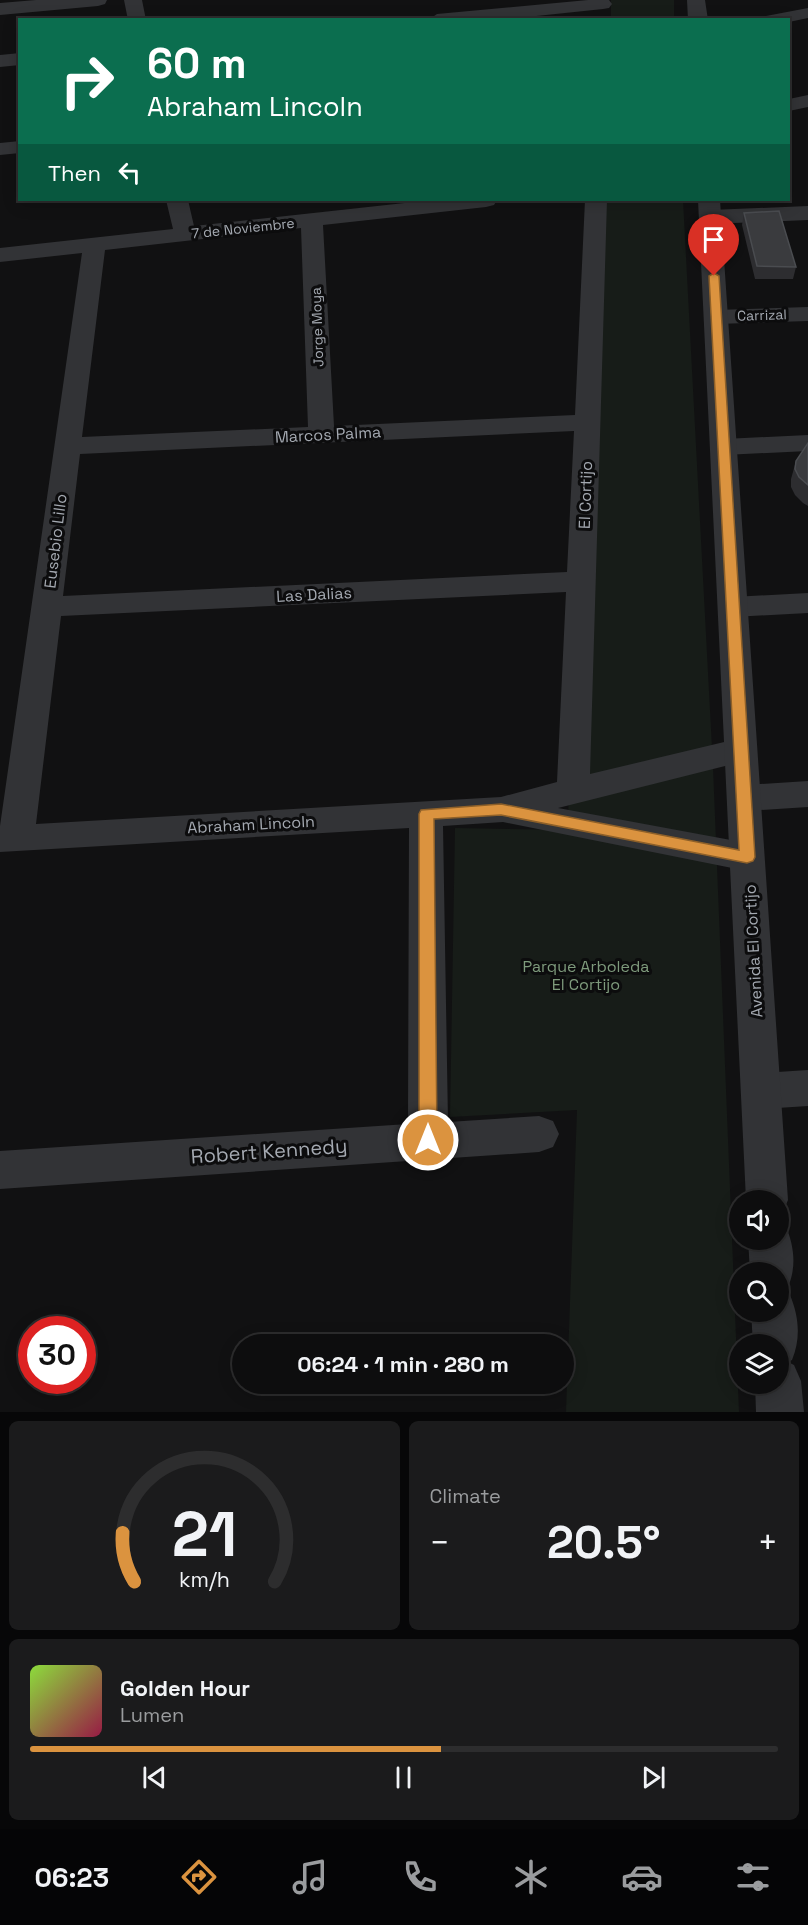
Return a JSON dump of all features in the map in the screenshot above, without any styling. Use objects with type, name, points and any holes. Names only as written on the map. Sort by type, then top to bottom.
[{"type":"street","points":[[0,9],[98,0]]},
{"type":"street","points":[[133,0],[137,18]]},
{"type":"street","points":[[696,0],[698,18]]},
{"type":"street","points":[[465,18],[603,8]]},
{"type":"street","points":[[782,18],[808,13]]},
{"type":"street","points":[[0,61],[18,59]]},
{"type":"street","points":[[790,105],[808,101]]},
{"type":"street","points":[[0,149],[18,147]]},
{"type":"street","points":[[177,201],[185,234]]},
{"type":"street","name":"7 de Noviembre","points":[[0,255],[477,201]]},
{"type":"street","name":"El Cortijo","points":[[573,791],[596,201]]},
{"type":"street","points":[[710,208],[808,213]]},
{"type":"street","name":"Avenida El Cortijo","points":[[710,208],[766,1190]]},
{"type":"street","name":"Jorge Moya","points":[[312,220],[321,435]]},
{"type":"street","name":"Eusebio Lillo","points":[[8,838],[47,607],[94,245]]},
{"type":"street","name":"Carrizal","points":[[716,316],[808,314]]},
{"type":"street","name":"Marcos Palma","points":[[68,446],[588,422]]},
{"type":"street","points":[[723,447],[808,443]]},
{"type":"street","name":"Las Dalias","points":[[47,607],[582,581]]},
{"type":"street","points":[[733,607],[808,603]]},
{"type":"street","name":"Abraham Lincoln","points":[[8,838],[501,810],[741,750]]},
{"type":"street","points":[[744,798],[808,794]]},
{"type":"street","name":"Abraham Lincoln","points":[[501,810],[747,857]]},
{"type":"street","points":[[426,814],[428,1140]]},
{"type":"street","points":[[761,1091],[808,1088]]},
{"type":"street","name":"Robert Kennedy","points":[[0,1170],[539,1134]]},
{"type":"street","points":[[779,1394],[780,1412]]},
{"type":"green space","points":[[611,0],[674,0],[674,18],[611,18]]},
{"type":"green space","name":"Parque Arboleda El Cortijo","points":[[606,201],[683,201],[713,767],[730,1190],[729,1250],[732,1250],[733,1262],[729,1262],[729,1322],[735,1322],[736,1334],[729,1334],[729,1394],[738,1394],[739,1412],[566,1412],[567,1394],[574,1394],[574,1334],[569,1334],[577,1110],[450,1117],[455,828],[567,830]]},
{"type":"building","points":[[779,211],[796,267],[757,266],[744,213]]},
{"type":"building","points":[[808,443],[808,485],[799,477],[795,469],[796,461]]},
{"type":"route","points":[[428,1140],[426,814],[501,810],[747,857],[714,276]]}]
